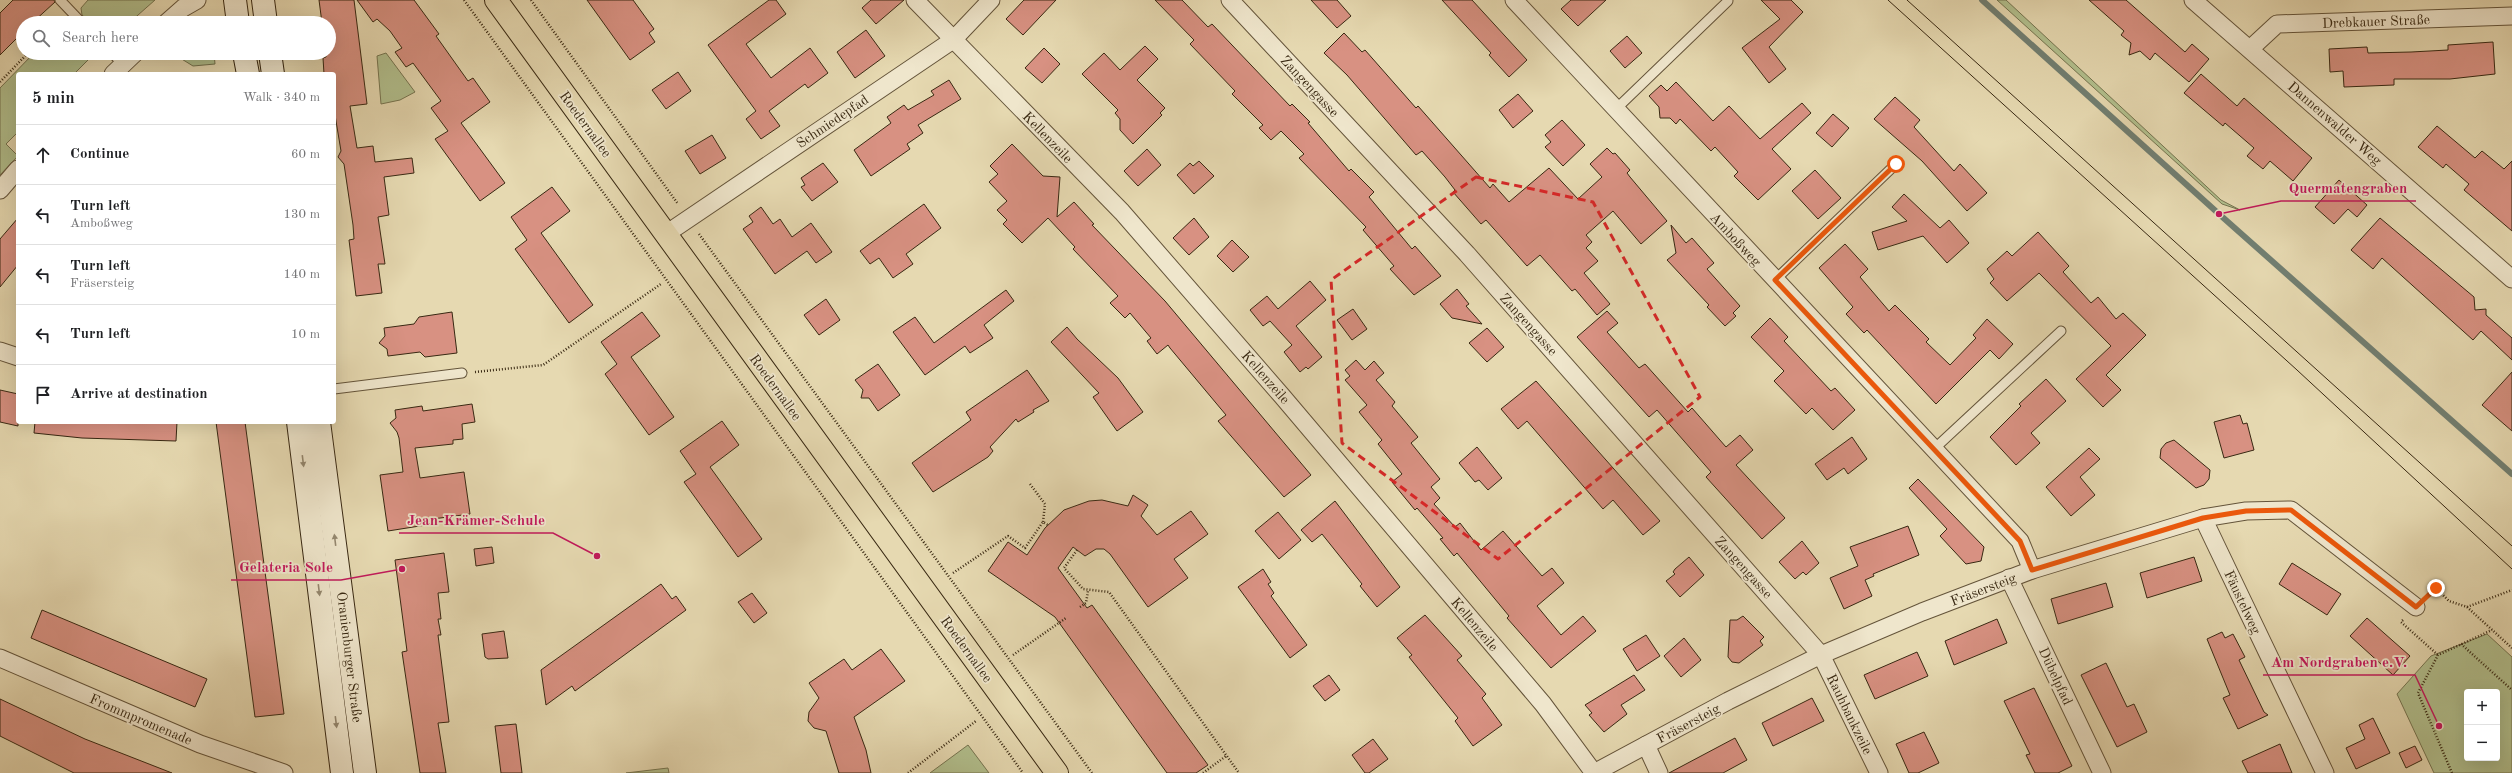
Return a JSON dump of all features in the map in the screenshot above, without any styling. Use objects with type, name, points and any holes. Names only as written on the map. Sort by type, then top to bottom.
[{"type":"main road","points":[[235,0],[237,16]]},
{"type":"main road","points":[[263,0],[265,16]]},
{"type":"main road","name":"Roedernallee","points":[[496,0],[1057,773]]},
{"type":"main road","points":[[245,60],[248,72]]},
{"type":"main road","points":[[271,60],[273,72]]},
{"type":"main road","name":"Oranienburger Straße","points":[[298,424],[342,773]]},
{"type":"main road","name":"Oranienburger Straße","points":[[319,424],[366,773]]},
{"type":"street","points":[[174,16],[183,8],[197,0]]},
{"type":"street","name":"Kellenzeile","points":[[915,0],[1127,217],[1282,396],[1538,698],[1594,773]]},
{"type":"street","name":"Schmiedepfad","points":[[666,234],[953,40],[991,0]]},
{"type":"street","name":"Zangengasse","points":[[1230,0],[1467,254],[1821,654]]},
{"type":"street","name":"Amboßweg","points":[[1514,0],[1933,450],[2020,541],[2032,570]]},
{"type":"street","name":"Dannenwalder Weg","points":[[2193,0],[2512,279]]},
{"type":"street","name":"Drebkauer Straße","points":[[2250,49],[2277,24],[2512,16]]},
{"type":"street","points":[[0,190],[16,171]]},
{"type":"street","points":[[0,351],[16,355]]},
{"type":"street","name":"Fräsersteig","points":[[1594,773],[1821,654],[2009,578],[2203,518],[2246,511],[2291,510],[2416,607]]},
{"type":"street","name":"Fäustelweg","points":[[2203,518],[2325,773]]},
{"type":"street","name":"Dübelpfad","points":[[2009,578],[2102,773]]},
{"type":"street","name":"Rauhbankzeile","points":[[1821,654],[1879,773]]},
{"type":"street","name":"Frommpromenade","points":[[0,658],[200,744],[284,773]]},
{"type":"street","points":[[1646,745],[1659,773]]},
{"type":"lane","points":[[60,0],[75,16]]},
{"type":"lane","points":[[1615,110],[1728,1]]},
{"type":"lane","points":[[1775,280],[1896,164]]},
{"type":"lane","points":[[1933,450],[2062,331]]},
{"type":"lane","points":[[336,389],[462,373]]},
{"type":"path","points":[[464,0],[1023,773]]},
{"type":"path","points":[[531,0],[678,205]]},
{"type":"path","points":[[0,82],[21,60]]},
{"type":"path","points":[[698,232],[1092,773]]},
{"type":"path","points":[[462,373],[543,365],[661,284]]},
{"type":"path","points":[[953,573],[1008,536],[1025,548],[1043,522],[1045,504],[1030,484]]},
{"type":"path","points":[[1043,522],[1048,525]]},
{"type":"path","points":[[1077,550],[1064,568],[1083,589],[1088,591],[1109,592],[1239,773]]},
{"type":"path","points":[[2438,655],[2400,622],[2436,588],[2449,601],[2467,607],[2512,648]]},
{"type":"path","points":[[2467,607],[2512,590]]},
{"type":"path","points":[[1080,607],[1086,603],[1088,591]]},
{"type":"path","points":[[1013,655],[1066,618]]},
{"type":"path","points":[[2452,773],[2418,693],[2438,655],[2492,630]]},
{"type":"path","points":[[2461,644],[2512,690]]},
{"type":"path","points":[[908,773],[976,721]]},
{"type":"path","points":[[1203,773],[1226,756]]},
{"type":"highlighted area","points":[[1476,177],[1593,202],[1700,397],[1498,559],[1342,443],[1331,280]]},
{"type":"green space","points":[[88,0],[155,0],[137,16],[83,16],[81,8]]},
{"type":"green space","points":[[1997,0],[2006,0],[2221,200],[2240,210],[2222,204]]},
{"type":"green space","points":[[386,53],[415,92],[400,100],[381,104],[377,56]]},
{"type":"green space","points":[[27,60],[88,60],[76,72],[16,72],[16,134],[6,144],[16,154],[16,158],[0,175],[0,88]]},
{"type":"green space","points":[[183,60],[215,60],[215,64],[193,66]]},
{"type":"green space","points":[[2487,634],[2512,657],[2512,773],[2434,773],[2397,694],[2431,656]]},
{"type":"green space","points":[[968,745],[989,773],[930,773]]},
{"type":"green space","points":[[668,768],[669,773],[626,773]]},
{"type":"building","points":[[13,0],[54,0],[55,2],[40,16],[16,16],[16,39],[0,55],[0,13]]},
{"type":"building","points":[[319,0],[354,0],[367,104],[350,106],[357,148],[373,146],[375,162],[412,158],[414,173],[384,177],[389,215],[378,217],[385,264],[378,264],[382,293],[356,296],[349,240],[354,239],[353,225],[344,164],[338,157],[341,151],[336,121],[336,72],[324,72],[323,60],[336,60],[336,16],[321,16]]},
{"type":"building","points":[[357,0],[414,0],[439,34],[436,36],[468,81],[473,78],[490,102],[461,123],[505,183],[480,201],[435,139],[448,131],[431,108],[441,101],[413,63],[406,67],[395,52],[402,48],[390,31],[377,19],[373,22]]},
{"type":"building","points":[[587,0],[633,0],[654,29],[649,33],[655,42],[630,60]]},
{"type":"building","points":[[769,0],[776,0],[786,14],[746,44],[771,78],[810,48],[828,73],[808,88],[805,84],[769,111],[780,126],[761,139],[746,119],[756,111],[708,45]]},
{"type":"building","points":[[871,0],[904,0],[876,24],[862,8]]},
{"type":"building","points":[[1024,0],[1056,0],[1023,35],[1006,19]]},
{"type":"building","points":[[1155,0],[1182,0],[1208,27],[1212,24],[1290,106],[1292,104],[1310,122],[1308,123],[1349,171],[1351,169],[1374,192],[1369,197],[1412,249],[1415,246],[1441,276],[1414,295],[1390,269],[1394,266],[1363,230],[1366,227],[1299,158],[1304,154],[1281,131],[1271,140],[1259,128],[1263,125],[1232,94],[1235,91],[1190,44],[1194,40]]},
{"type":"building","points":[[1311,0],[1337,0],[1351,16],[1337,28]]},
{"type":"building","points":[[1442,0],[1472,0],[1527,60],[1509,77],[1489,55],[1491,53]]},
{"type":"building","points":[[1571,0],[1606,0],[1578,26],[1561,9]]},
{"type":"building","points":[[1761,0],[1791,0],[1803,12],[1769,47],[1786,69],[1769,83],[1742,48],[1780,19]]},
{"type":"building","points":[[2089,0],[2126,0],[2185,52],[2192,44],[2209,59],[2189,82],[2155,53],[2150,60],[2140,51],[2129,55],[2131,43],[2121,35],[2124,31]]},
{"type":"building","points":[[866,30],[885,56],[855,78],[837,52]]},
{"type":"building","points":[[1344,33],[1362,52],[1365,50],[1416,108],[1418,106],[1490,188],[1493,184],[1509,202],[1549,168],[1578,199],[1602,177],[1590,164],[1607,148],[1613,154],[1615,153],[1630,170],[1627,173],[1630,177],[1667,221],[1641,244],[1613,211],[1586,235],[1592,242],[1586,248],[1598,261],[1584,273],[1610,304],[1597,315],[1575,289],[1572,291],[1540,255],[1527,266],[1486,220],[1481,224],[1453,192],[1455,190],[1422,151],[1416,155],[1347,75],[1324,53]]},
{"type":"building","points":[[1627,36],[1642,53],[1625,68],[1610,51]]},
{"type":"building","points":[[2493,42],[2495,74],[2450,79],[2394,79],[2394,85],[2344,87],[2343,71],[2330,72],[2329,49],[2367,47],[2368,53],[2411,52],[2448,50],[2448,45]]},
{"type":"building","points":[[1145,46],[1158,59],[1137,80],[1165,108],[1160,113],[1162,115],[1133,144],[1120,130],[1120,119],[1115,113],[1118,110],[1082,74],[1104,53],[1120,70]]},
{"type":"building","points":[[1044,48],[1060,64],[1042,83],[1025,68]]},
{"type":"building","points":[[678,72],[691,91],[666,109],[652,90]]},
{"type":"building","points":[[2201,74],[2237,106],[2244,98],[2312,158],[2293,181],[2270,161],[2263,169],[2247,156],[2254,148],[2225,123],[2223,126],[2184,93]]},
{"type":"building","points":[[949,80],[961,99],[918,125],[923,133],[907,144],[910,149],[871,176],[854,150],[891,123],[887,117],[904,105],[908,110],[934,95],[931,91]]},
{"type":"building","points":[[1676,82],[1713,121],[1729,106],[1760,139],[1802,103],[1811,113],[1772,149],[1791,169],[1758,200],[1734,176],[1738,172],[1715,147],[1711,151],[1680,119],[1676,124],[1670,118],[1660,118],[1659,107],[1649,96],[1661,85],[1667,91]]},
{"type":"building","points":[[1518,94],[1533,111],[1513,128],[1499,110]]},
{"type":"building","points":[[1895,97],[1920,120],[1914,127],[1954,171],[1960,164],[1987,193],[1967,211],[1922,161],[1874,119]]},
{"type":"building","points":[[1833,114],[1849,128],[1832,147],[1816,133]]},
{"type":"building","points":[[1562,120],[1585,145],[1563,166],[1545,147],[1551,142],[1545,135]]},
{"type":"building","points":[[2437,126],[2475,158],[2482,151],[2504,169],[2512,161],[2512,231],[2464,190],[2469,184],[2446,164],[2443,168],[2418,147]]},
{"type":"building","points":[[712,135],[726,158],[700,174],[685,151]]},
{"type":"building","points":[[1012,144],[1043,176],[1060,177],[1057,217],[1074,202],[1094,224],[1092,225],[1165,301],[1311,475],[1284,497],[1218,421],[1226,415],[1168,345],[1157,354],[1147,341],[1151,338],[1130,313],[1125,318],[1110,303],[1118,296],[1073,249],[1075,247],[1048,218],[1022,243],[1003,224],[1007,220],[997,210],[1007,201],[989,182],[998,174],[990,166]]},
{"type":"building","points":[[1147,149],[1161,165],[1138,186],[1124,171]]},
{"type":"building","points":[[1199,161],[1214,176],[1194,194],[1177,175],[1190,163],[1193,166]]},
{"type":"building","points":[[823,163],[838,182],[812,201],[801,187],[805,185],[801,178]]},
{"type":"building","points":[[1815,170],[1841,198],[1818,219],[1792,191]]},
{"type":"building","points":[[2339,180],[2367,205],[2357,217],[2348,209],[2334,224],[2315,207]]},
{"type":"building","points":[[552,187],[570,211],[541,233],[593,305],[569,323],[515,249],[527,240],[511,217]]},
{"type":"building","points":[[1904,194],[1940,228],[1949,220],[1969,243],[1947,263],[1923,236],[1878,250],[1872,232],[1907,221],[1892,207]]},
{"type":"building","points":[[924,204],[941,228],[906,254],[913,264],[893,278],[879,258],[870,264],[860,251]]},
{"type":"building","points":[[761,207],[773,224],[780,219],[792,237],[811,223],[832,252],[816,263],[807,251],[775,274],[743,229],[753,222],[749,216]]},
{"type":"building","points":[[1194,218],[1209,237],[1189,255],[1173,238]]},
{"type":"building","points":[[2380,218],[2474,297],[2475,310],[2486,309],[2486,315],[2512,338],[2512,360],[2481,331],[2473,340],[2382,258],[2373,269],[2351,250]]},
{"type":"building","points":[[16,220],[16,267],[0,287],[0,239]]},
{"type":"building","points":[[1671,225],[1686,243],[1692,238],[1714,263],[1707,269],[1740,306],[1733,313],[1736,316],[1725,326],[1707,307],[1709,305],[1667,260],[1676,253]]},
{"type":"building","points":[[2038,232],[2069,266],[2063,272],[2091,303],[2098,297],[2116,319],[2123,313],[2146,335],[2106,375],[2121,390],[2103,407],[2076,379],[2111,346],[2039,273],[2007,301],[1990,283],[1994,279],[1987,269],[2007,251],[2012,256]]},
{"type":"building","points":[[1232,240],[1249,257],[1233,272],[1217,256]]},
{"type":"building","points":[[1845,244],[1868,269],[1860,277],[1889,311],[1895,305],[1929,339],[1926,342],[1950,365],[1976,338],[1973,335],[1987,319],[2013,344],[1999,359],[1990,350],[1936,404],[1867,330],[1864,333],[1846,314],[1853,307],[1819,268]]},
{"type":"building","points":[[1310,281],[1326,300],[1296,326],[1322,357],[1308,369],[1306,367],[1300,372],[1284,352],[1292,345],[1270,321],[1263,326],[1250,310],[1267,296],[1278,309]]},
{"type":"building","points":[[1457,289],[1469,304],[1466,306],[1482,324],[1452,318],[1440,304]]},
{"type":"building","points":[[1006,290],[1014,301],[984,325],[993,338],[970,353],[965,346],[925,375],[893,332],[915,317],[934,343]]},
{"type":"building","points":[[826,299],[840,320],[819,335],[804,315]]},
{"type":"building","points":[[1353,309],[1367,329],[1352,340],[1337,320]]},
{"type":"building","points":[[1607,311],[1618,323],[1607,332],[1639,368],[1645,364],[1688,412],[1692,408],[1726,447],[1740,435],[1753,450],[1736,465],[1785,518],[1762,539],[1706,477],[1711,472],[1657,410],[1649,417],[1577,337]]},
{"type":"building","points":[[452,312],[457,353],[425,357],[420,352],[388,356],[387,349],[379,343],[385,336],[384,328],[414,324],[419,317]]},
{"type":"building","points":[[642,312],[660,336],[631,357],[674,417],[649,435],[605,374],[617,364],[601,342]]},
{"type":"building","points":[[1770,318],[1788,337],[1784,341],[1831,391],[1835,388],[1855,410],[1833,430],[1812,408],[1806,414],[1774,381],[1784,371],[1751,337]]},
{"type":"building","points":[[1067,327],[1077,339],[1118,378],[1143,412],[1117,431],[1093,397],[1099,393],[1051,342]]},
{"type":"building","points":[[1487,328],[1504,347],[1487,362],[1469,343]]},
{"type":"building","points":[[1356,360],[1365,370],[1374,361],[1384,373],[1376,380],[1395,402],[1392,406],[1418,437],[1411,443],[1440,479],[1431,487],[1440,498],[1434,504],[1455,527],[1460,523],[1481,550],[1503,531],[1542,576],[1552,568],[1564,583],[1537,606],[1561,635],[1583,616],[1596,631],[1551,668],[1507,618],[1509,616],[1457,553],[1454,556],[1440,539],[1443,538],[1417,508],[1415,510],[1392,482],[1402,474],[1378,444],[1382,440],[1359,412],[1367,405],[1345,380],[1350,376],[1345,370]]},
{"type":"building","points":[[878,364],[900,395],[878,411],[869,398],[861,398],[863,390],[855,380]]},
{"type":"building","points":[[1027,370],[1049,401],[1033,410],[1034,412],[1018,422],[1016,419],[990,447],[993,451],[988,457],[933,492],[912,463],[971,420],[966,412]]},
{"type":"building","points":[[2512,372],[2512,431],[2482,405]]},
{"type":"building","points":[[2046,379],[2066,401],[2031,433],[2040,443],[2016,465],[1990,437],[2021,406],[2019,404]]},
{"type":"building","points":[[1536,381],[1660,521],[1643,535],[1613,500],[1603,509],[1527,421],[1518,429],[1501,409]]},
{"type":"building","points":[[0,390],[16,394],[16,424],[18,424],[18,426],[0,422]]},
{"type":"building","points":[[472,404],[475,422],[462,424],[463,439],[453,440],[453,444],[415,448],[420,478],[464,472],[470,514],[425,520],[426,525],[388,531],[380,475],[403,472],[399,438],[397,432],[390,423],[396,418],[395,410],[422,406],[423,411]]},
{"type":"building","points":[[2240,415],[2243,424],[2247,423],[2254,450],[2224,458],[2214,422]]},
{"type":"building","points":[[722,421],[739,445],[710,467],[762,539],[738,557],[684,482],[696,474],[680,451]]},
{"type":"building","points":[[35,424],[177,424],[176,441],[82,438],[34,433]]},
{"type":"building","points":[[216,424],[245,424],[284,714],[255,717]]},
{"type":"building","points":[[1852,437],[1867,459],[1848,474],[1844,468],[1827,480],[1815,464]]},
{"type":"building","points":[[2174,440],[2210,470],[2209,479],[2204,485],[2196,488],[2160,458],[2161,449],[2166,443]]},
{"type":"building","points":[[1477,447],[1502,478],[1488,490],[1479,480],[1475,482],[1459,463]]},
{"type":"building","points":[[2089,448],[2100,459],[2080,477],[2095,495],[2071,516],[2046,487]]},
{"type":"building","points":[[1918,479],[1984,547],[1981,561],[1966,564],[1940,536],[1947,529],[1909,488]]},
{"type":"building","points":[[1133,495],[1148,505],[1141,516],[1157,535],[1191,511],[1208,534],[1174,559],[1188,578],[1148,607],[1110,554],[1104,549],[1096,549],[1085,556],[1073,547],[1058,568],[1087,608],[1092,605],[1208,765],[1196,773],[1167,773],[1055,617],[988,571],[1008,542],[1027,555],[1045,528],[1064,510],[1089,501],[1102,500],[1128,506]]},
{"type":"building","points":[[1335,501],[1400,587],[1377,607],[1360,586],[1362,584],[1322,534],[1312,542],[1301,530]]},
{"type":"building","points":[[1278,512],[1301,540],[1279,559],[1255,531]]},
{"type":"building","points":[[1908,526],[1919,555],[1873,574],[1874,576],[1865,580],[1872,596],[1844,609],[1830,578],[1858,566],[1850,547]]},
{"type":"building","points":[[1802,541],[1819,563],[1806,575],[1803,572],[1795,579],[1779,562]]},
{"type":"building","points":[[492,547],[494,563],[476,566],[474,549]]},
{"type":"building","points":[[444,553],[449,592],[438,593],[441,619],[438,619],[441,635],[438,635],[449,722],[438,723],[446,773],[420,773],[402,652],[407,651],[395,560]]},
{"type":"building","points":[[1689,557],[1704,575],[1680,597],[1666,581],[1675,574],[1673,572],[1675,569]]},
{"type":"building","points":[[2194,557],[2202,581],[2147,598],[2140,573]]},
{"type":"building","points":[[2292,563],[2341,594],[2327,615],[2279,584]]},
{"type":"building","points":[[1263,569],[1271,582],[1268,584],[1274,593],[1271,596],[1307,645],[1290,658],[1238,587]]},
{"type":"building","points":[[2106,583],[2113,607],[2058,624],[2051,599]]},
{"type":"building","points":[[661,584],[672,599],[676,596],[686,610],[575,691],[572,686],[546,705],[541,670]]},
{"type":"building","points":[[752,593],[767,613],[754,623],[738,602]]},
{"type":"building","points":[[42,610],[207,679],[195,707],[31,638]]},
{"type":"building","points":[[1425,615],[1462,656],[1457,660],[1486,694],[1482,698],[1502,725],[1473,746],[1455,721],[1458,718],[1409,657],[1412,655],[1397,638]]},
{"type":"building","points":[[1743,616],[1764,637],[1760,641],[1763,645],[1739,663],[1732,662],[1728,657],[1730,620],[1737,620]]},
{"type":"building","points":[[2367,618],[2410,656],[2393,675],[2350,636]]},
{"type":"building","points":[[1997,619],[2007,643],[1954,665],[1945,641]]},
{"type":"building","points":[[504,631],[508,658],[488,659],[485,657],[482,634]]},
{"type":"building","points":[[2222,632],[2225,638],[2233,634],[2245,657],[2239,660],[2264,712],[2268,715],[2238,729],[2223,698],[2230,695],[2207,639]]},
{"type":"building","points":[[1646,635],[1660,656],[1637,671],[1623,649]]},
{"type":"building","points":[[1684,638],[1701,660],[1681,677],[1664,656]]},
{"type":"building","points":[[881,649],[905,681],[854,717],[866,750],[871,773],[839,773],[826,731],[814,728],[808,721],[809,712],[819,698],[809,683],[844,659],[852,670]]},
{"type":"building","points":[[1917,652],[1928,676],[1875,699],[1864,675]]},
{"type":"building","points":[[2106,663],[2127,707],[2134,704],[2147,732],[2117,747],[2081,675]]},
{"type":"building","points":[[1329,675],[1340,690],[1325,701],[1313,686]]},
{"type":"building","points":[[1634,675],[1645,690],[1621,705],[1627,714],[1604,732],[1589,715],[1592,713],[1585,705]]},
{"type":"building","points":[[2034,688],[2072,766],[2058,773],[2035,773],[2026,755],[2030,754],[2004,701]]},
{"type":"building","points":[[1812,698],[1824,721],[1773,746],[1762,723]]},
{"type":"building","points":[[0,699],[85,739],[172,773],[74,773],[0,736]]},
{"type":"building","points":[[2373,718],[2390,753],[2356,769],[2346,748],[2365,739],[2359,725]]},
{"type":"building","points":[[516,724],[522,773],[501,773],[495,726]]},
{"type":"building","points":[[1924,732],[1939,763],[1918,773],[1909,773],[1896,744]]},
{"type":"building","points":[[1735,738],[1747,760],[1723,773],[1669,773]]},
{"type":"building","points":[[1373,739],[1388,759],[1369,773],[1365,773],[1352,755]]},
{"type":"building","points":[[2280,744],[2292,773],[2248,773],[2242,761]]},
{"type":"building","points":[[2415,746],[2422,760],[2406,768],[2399,753]]},
{"type":"waterway","points":[[1982,0],[2219,214],[2512,474]]},
{"type":"tram line","points":[[1888,0],[2297,370],[2512,569]]},
{"type":"tram line","points":[[1907,0],[2512,546]]},
{"type":"place","name":"Quermatengraben","points":[[2219,214]]},
{"type":"place","name":"Jean-Krämer-Schule","points":[[597,556]]},
{"type":"place","name":"Gelateria Sole","points":[[402,569]]},
{"type":"place","name":"Am Nordgraben e.V.","points":[[2439,726]]},
{"type":"route","points":[[1896,164],[1775,280],[2020,541],[2032,570],[2122,541],[2203,518],[2246,511],[2291,510],[2326,535],[2416,607],[2436,588]]}]
